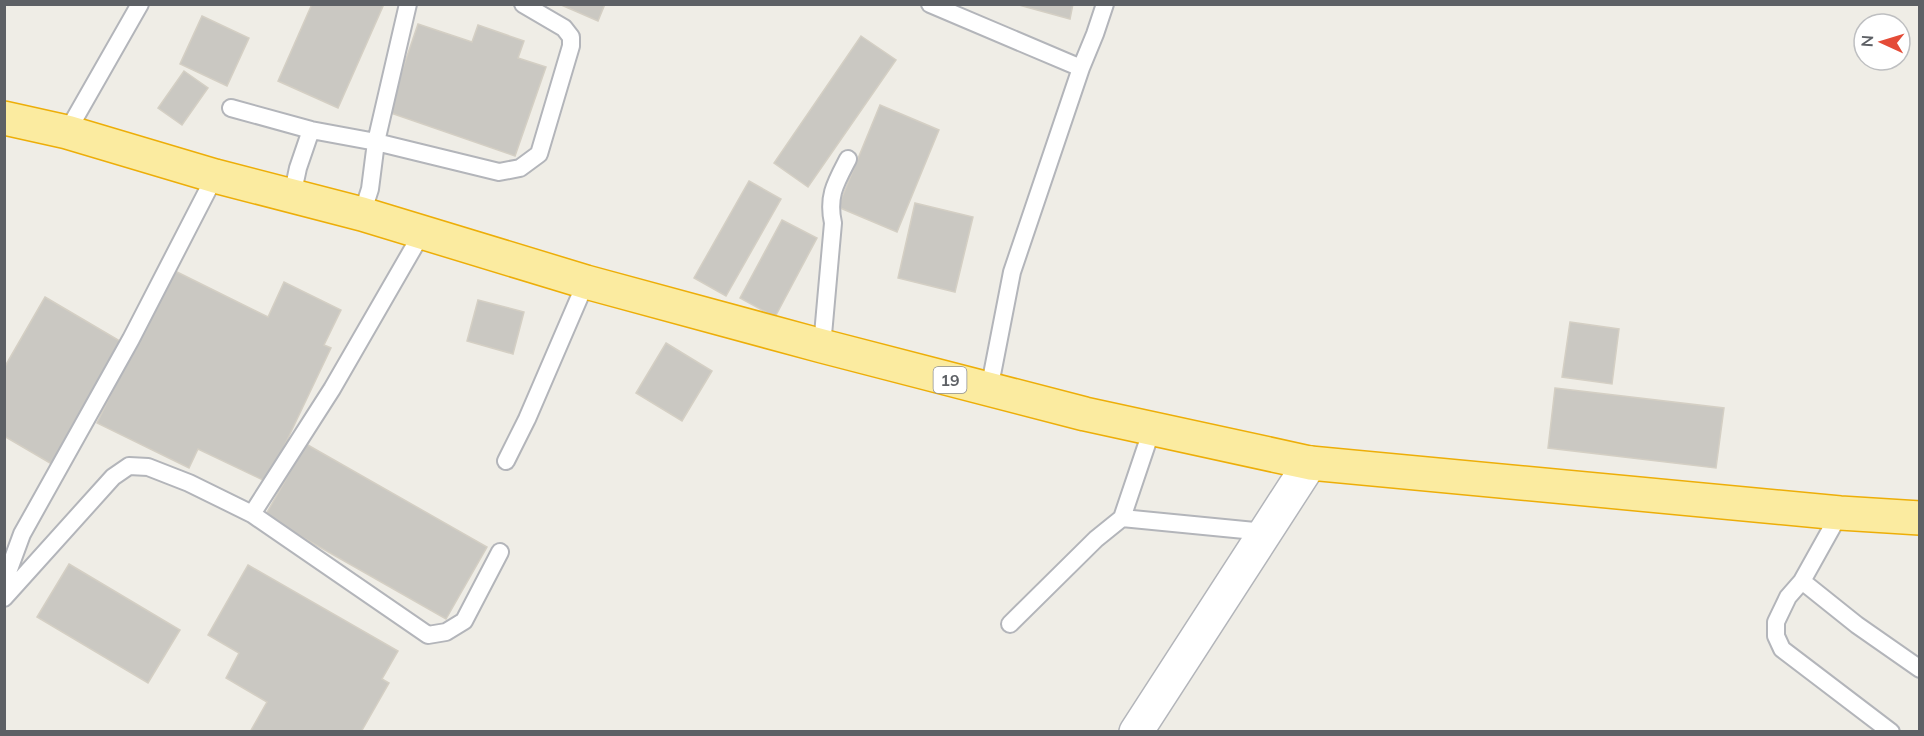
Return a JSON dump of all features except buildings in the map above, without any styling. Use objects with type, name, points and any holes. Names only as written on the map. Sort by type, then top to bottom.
[{"type":"highway","name":"19","points":[[4,118],[67,132],[215,176],[362,214],[586,282],[822,346],[989,390],[1152,429],[1310,463],[1840,513],[1920,518]]},
{"type":"street","points":[[1144,728],[1310,463]]},
{"type":"lane","points":[[67,132],[140,4]]},
{"type":"lane","points":[[362,214],[370,189],[376,142],[408,4]]},
{"type":"lane","points":[[231,108],[311,129],[376,142],[499,172],[520,168],[538,154],[571,46],[571,37],[564,28],[523,4]]},
{"type":"lane","points":[[930,4],[1081,68]]},
{"type":"lane","points":[[989,390],[1012,272],[1105,4]]},
{"type":"lane","points":[[292,196],[298,168],[311,129]]},
{"type":"lane","points":[[822,346],[833,223],[830,206],[834,187],[848,159]]},
{"type":"lane","points":[[4,583],[22,534],[131,339],[215,176]]},
{"type":"lane","points":[[252,514],[332,389],[422,233]]},
{"type":"lane","points":[[506,461],[527,419],[586,282]]},
{"type":"lane","points":[[1010,624],[1096,539],[1122,518],[1152,429]]},
{"type":"lane","points":[[4,598],[113,477],[129,466],[148,467],[179,478],[252,514],[428,634],[446,632],[464,621],[500,552]]},
{"type":"lane","points":[[1840,513],[1802,581],[1788,597],[1776,622],[1776,636],[1782,649],[1891,732]]},
{"type":"lane","points":[[1122,518],[1265,532]]},
{"type":"lane","points":[[1802,581],[1857,625],[1920,669]]}]
